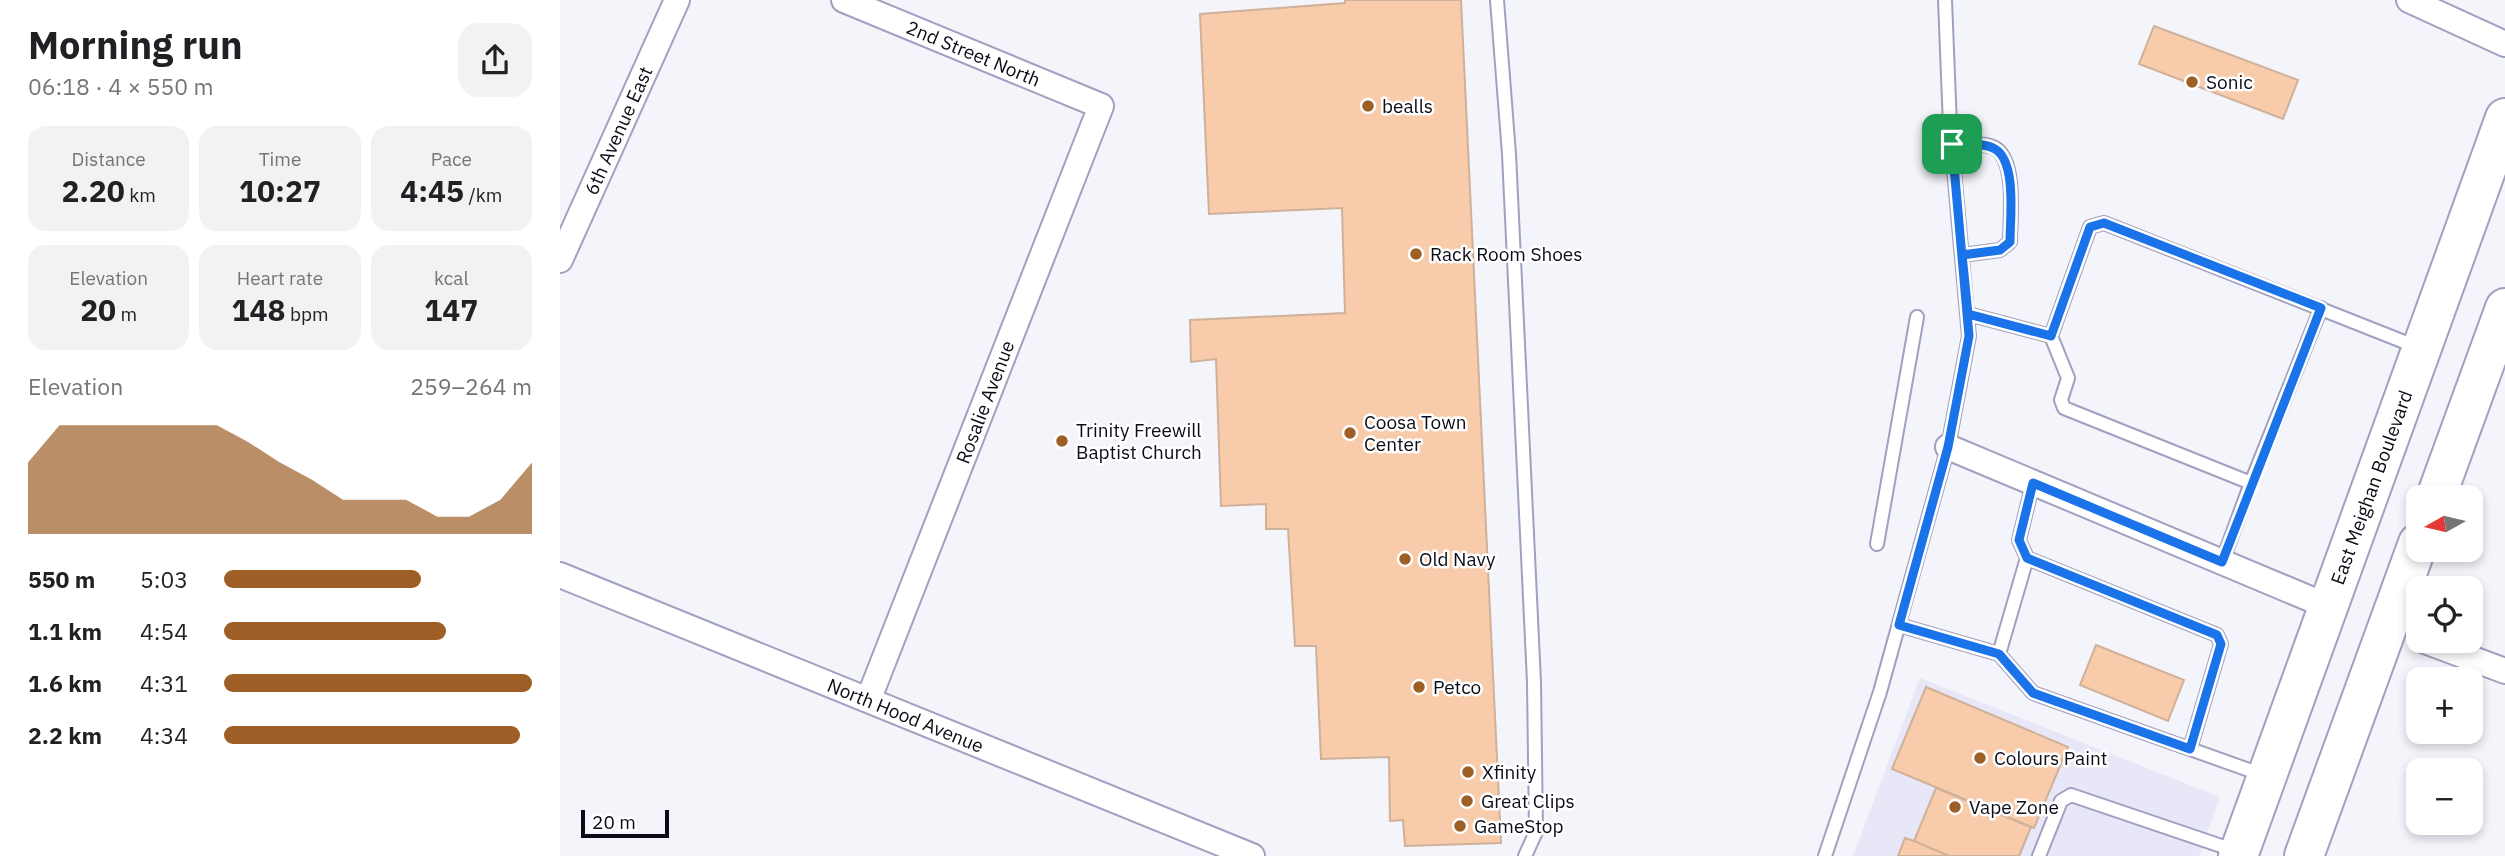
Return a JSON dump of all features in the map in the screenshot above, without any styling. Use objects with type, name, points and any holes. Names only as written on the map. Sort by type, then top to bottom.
[{"type":"highway","name":"East Meighan Boulevard","points":[[2239,854],[2505,118]]},
{"type":"highway","points":[[2439,485],[2505,309]]},
{"type":"highway","points":[[2304,856],[2406,642]]},
{"type":"street","name":"6th Avenue East","points":[[560,260],[677,0]]},
{"type":"street","name":"2nd Street North","points":[[845,0],[1101,106]]},
{"type":"street","points":[[2409,0],[2505,44]]},
{"type":"street","name":"Rosalie Avenue","points":[[869,698],[1101,106]]},
{"type":"street","points":[[1948,447],[2327,606]]},
{"type":"street","name":"North Hood Avenue","points":[[560,575],[869,698],[1252,856]]},
{"type":"street","points":[[2456,653],[2505,671]]},
{"type":"lane","points":[[1497,0],[1509,154],[1534,682],[1536,832],[1525,856]]},
{"type":"lane","points":[[1825,856],[1881,692],[1948,447],[1969,336],[1952,144],[1945,0]]},
{"type":"lane","points":[[1952,144],[1992,147],[2001,153],[2010,179],[2010,242],[2000,250],[1962,255]]},
{"type":"lane","points":[[2251,483],[2064,408],[2061,400],[2068,378],[2051,336],[2090,227],[2104,223],[2421,349]]},
{"type":"lane","points":[[2222,562],[2321,308]]},
{"type":"lane","points":[[1968,314],[2051,336]]},
{"type":"lane","points":[[1877,544],[1917,317]]},
{"type":"lane","points":[[1999,654],[2027,558],[2019,540],[2033,483]]},
{"type":"lane","points":[[2027,558],[2217,635],[2221,644],[2190,749]]},
{"type":"lane","points":[[1899,625],[1999,654],[2033,693],[2266,776]]},
{"type":"lane","points":[[2039,856],[2061,801],[2071,794],[2239,854]]},
{"type":"shaded area","points":[[1920,678],[2220,797],[2199,856],[1853,856]]},
{"type":"building","name":"Coosa Town Center","points":[[1345,0],[1461,0],[1501,843],[1405,846],[1403,820],[1390,821],[1389,757],[1321,759],[1316,646],[1295,646],[1288,529],[1266,529],[1266,504],[1221,506],[1216,359],[1191,362],[1190,320],[1345,313],[1342,208],[1209,214],[1200,14],[1345,3]]},
{"type":"building","points":[[2154,26],[2298,80],[2283,119],[2139,64]]},
{"type":"building","points":[[2096,645],[2184,680],[2168,721],[2080,685]]},
{"type":"building","name":"Colours Paint","points":[[1926,687],[2068,747],[2034,828],[1892,769]]},
{"type":"building","name":"Vape Zone","points":[[1936,788],[2031,827],[2019,856],[1949,856],[1914,841]]},
{"type":"building","points":[[1905,838],[1914,841],[1949,856],[1898,856]]},
{"type":"place","name":"Sonic","points":[[2192,82]]},
{"type":"place","name":"bealls","points":[[1368,106]]},
{"type":"place","name":"Rack Room Shoes","points":[[1416,254]]},
{"type":"place","name":"Coosa Town Center","points":[[1350,433]]},
{"type":"place","name":"Trinity Freewill Baptist Church","points":[[1062,441]]},
{"type":"place","name":"Old Navy","points":[[1405,559]]},
{"type":"place","name":"Petco","points":[[1419,687]]},
{"type":"place","name":"Colours Paint","points":[[1980,758]]},
{"type":"place","name":"Xfinity","points":[[1468,772]]},
{"type":"place","name":"Great Clips","points":[[1467,801]]},
{"type":"place","name":"Vape Zone","points":[[1955,807]]},
{"type":"place","name":"GameStop","points":[[1460,826]]},
{"type":"route","points":[[1952,144],[1992,147],[2001,153],[2010,179],[2010,242],[2000,250],[1962,255],[1968,314],[2051,336],[2090,227],[2104,223],[2321,308],[2222,562],[2033,483],[2019,540],[2027,558],[2217,635],[2221,644],[2190,749],[2033,693],[1999,654],[1899,625],[1948,447],[1969,336],[1952,144]]}]
